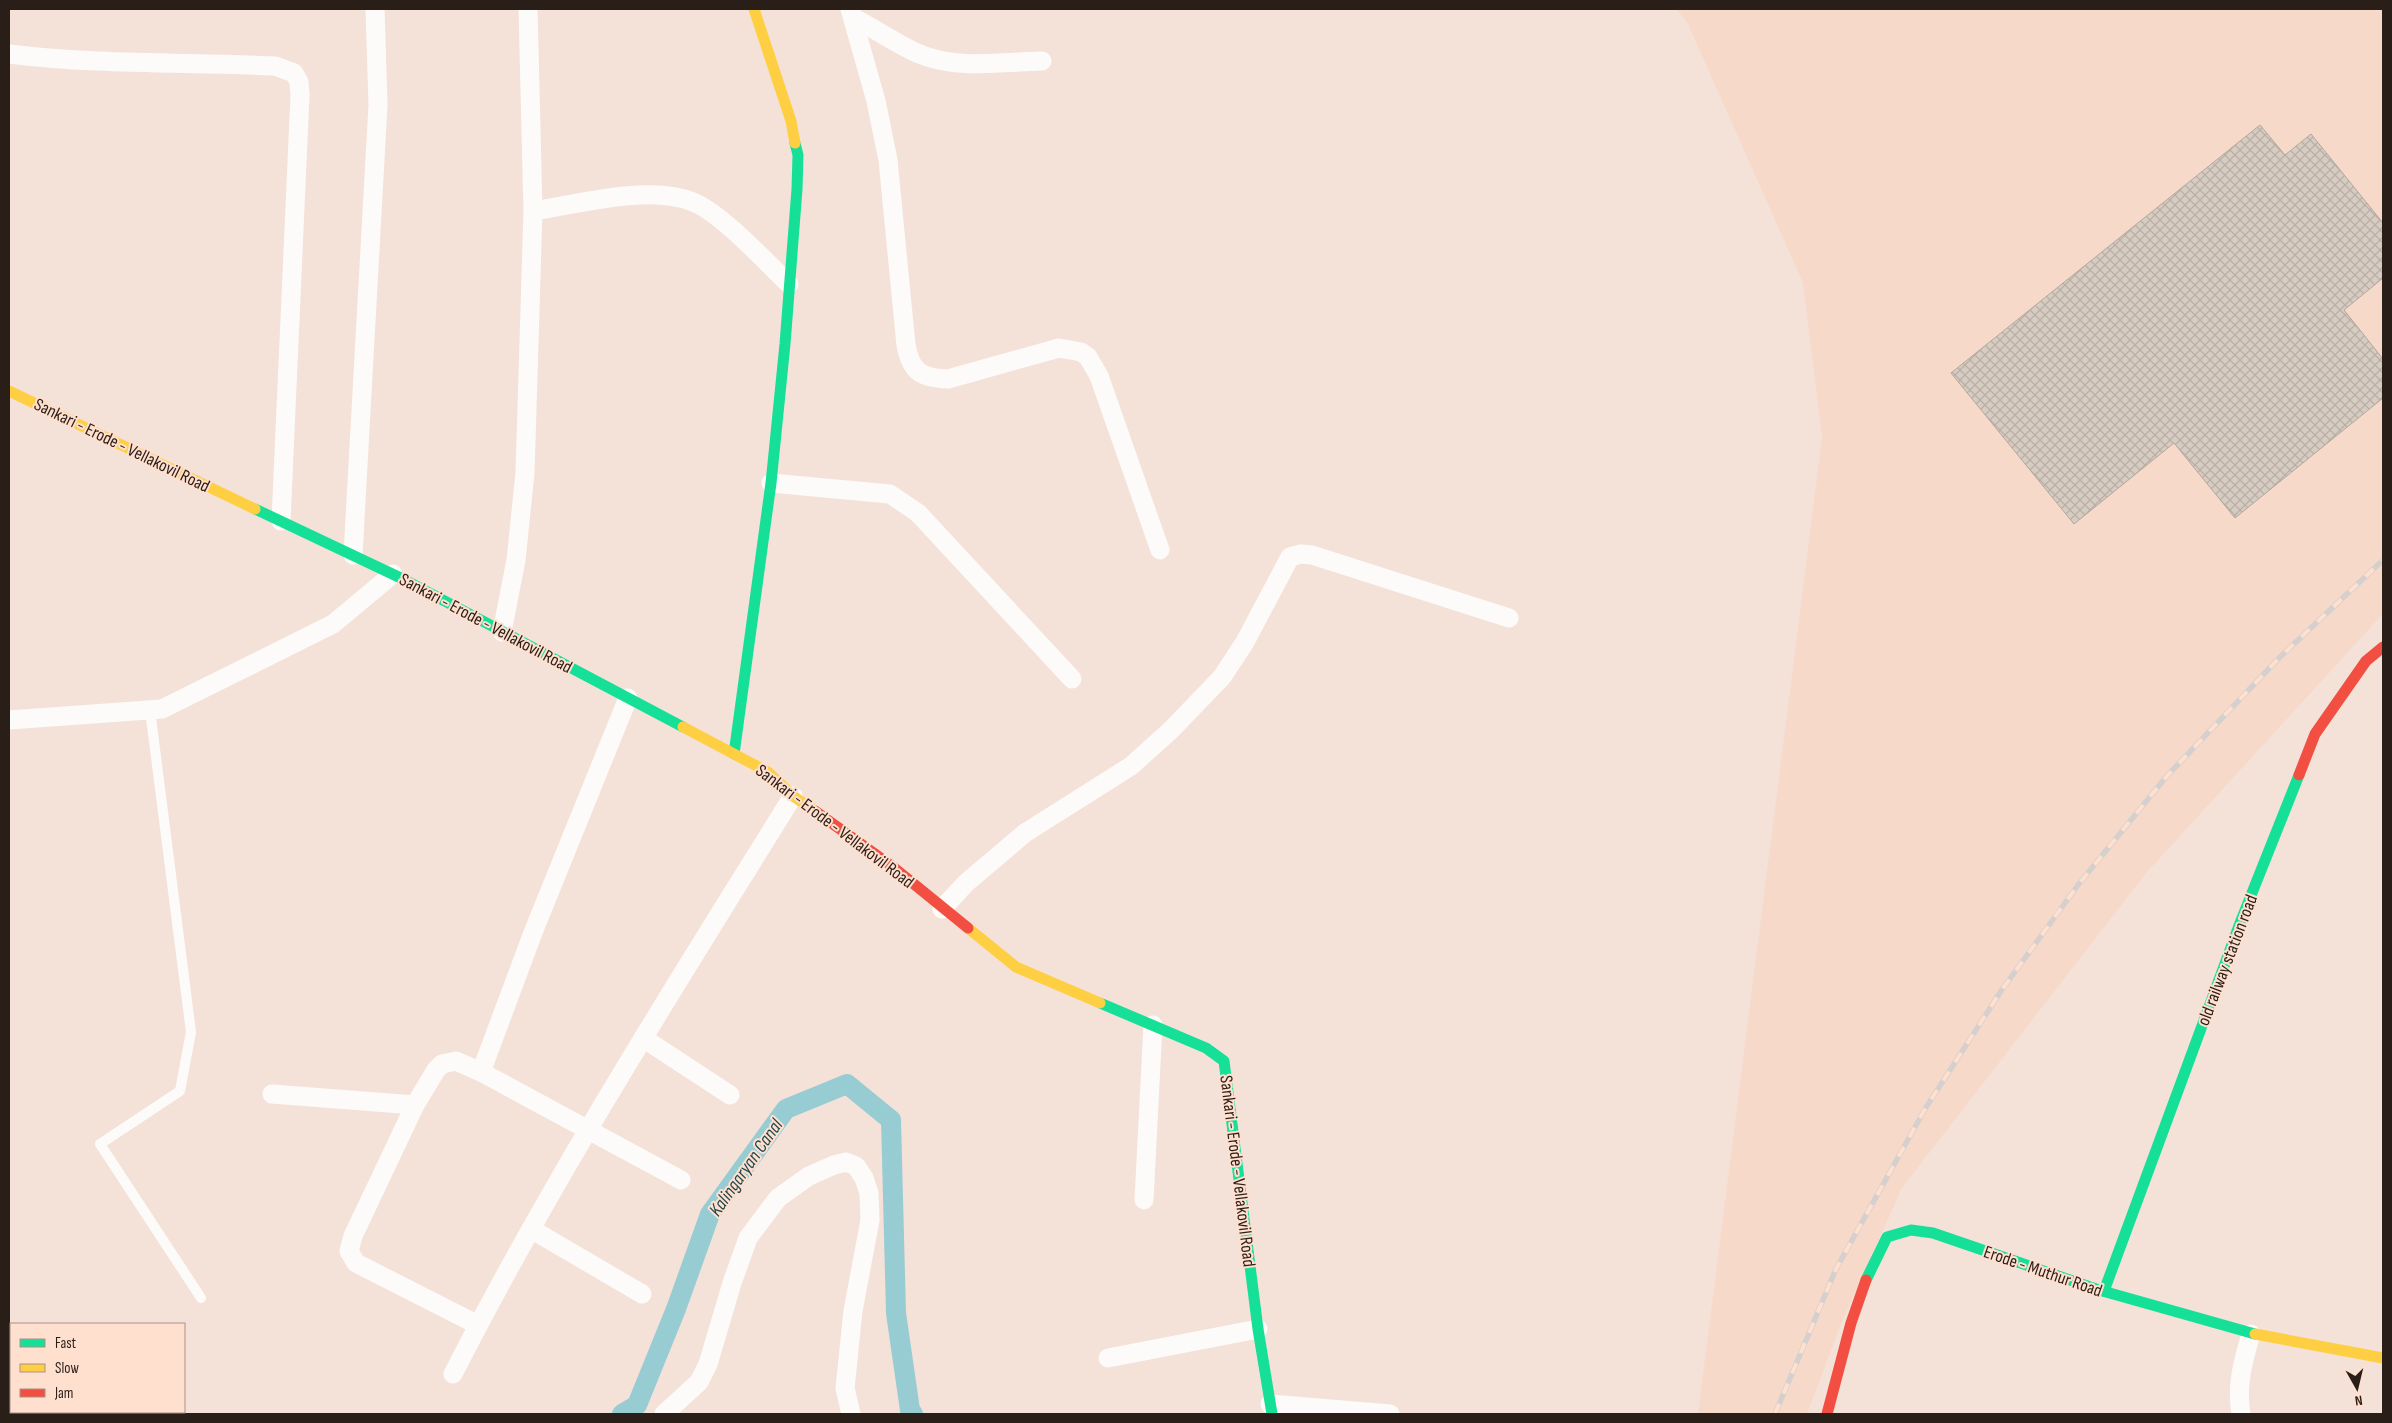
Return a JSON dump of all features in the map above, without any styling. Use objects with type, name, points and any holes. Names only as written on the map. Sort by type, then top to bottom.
[{"type":"main road","points":[[734,754],[771,483],[786,344],[798,155],[791,121],[754,9]]},
{"type":"main road","name":"Sankari - Erode - Vellakovil Road","points":[[9,391],[393,574],[768,772],[793,796],[892,867],[1016,967],[1206,1048],[1224,1061],[1258,1328],[1271,1409]]},
{"type":"main road","name":"old railway station road","points":[[2104,1292],[2240,923],[2315,734],[2366,662],[2383,647]]},
{"type":"main road","name":"Erode - Muthur Road","points":[[1827,1414],[1849,1329],[1867,1275],[1887,1237],[1904,1231],[1919,1229],[2104,1292],[2251,1334],[2341,1352],[2383,1358]]},
{"type":"street","points":[[353,556],[378,105],[375,9]]},
{"type":"street","points":[[502,632],[516,560],[525,473],[534,211],[530,154],[528,9]]},
{"type":"street","points":[[852,13],[918,53],[935,59],[954,62],[1042,61]]},
{"type":"street","points":[[852,13],[876,101],[888,160],[906,345],[913,366],[922,374],[932,378],[948,379],[1059,348],[1080,352],[1088,357],[1099,376],[1160,550]]},
{"type":"street","points":[[9,54],[64,61],[123,64],[275,66],[294,73],[299,82],[300,95],[280,521]]},
{"type":"street","points":[[534,211],[631,196],[677,197],[694,202],[712,214],[789,284]]},
{"type":"street","points":[[771,483],[873,491],[890,494],[902,501],[918,513],[1072,679]]},
{"type":"street","points":[[942,909],[966,883],[1025,832],[1131,766],[1172,730],[1222,677],[1245,642],[1290,557],[1301,554],[1312,555],[1509,618]]},
{"type":"street","points":[[9,720],[162,709],[333,624],[393,574]]},
{"type":"street","points":[[481,1072],[534,930],[628,698]]},
{"type":"street","points":[[453,1374],[478,1325],[588,1128],[793,796]]},
{"type":"street","points":[[1144,1200],[1153,1025]]},
{"type":"street","points":[[643,1038],[730,1095]]},
{"type":"street","points":[[478,1325],[356,1262],[349,1251],[353,1236],[415,1105],[436,1070],[442,1064],[456,1062],[481,1072],[588,1128],[681,1180]]},
{"type":"street","points":[[272,1094],[415,1105]]},
{"type":"street","points":[[664,1414],[699,1382],[708,1364],[732,1283],[748,1238],[778,1198],[809,1176],[846,1162],[856,1166],[864,1178],[869,1193],[870,1211],[852,1311],[845,1388],[851,1414]]},
{"type":"street","points":[[531,1229],[642,1294]]},
{"type":"street","points":[[1108,1358],[1258,1328]]},
{"type":"street","points":[[2241,1414],[2239,1386],[2242,1364],[2251,1334]]},
{"type":"street","points":[[1271,1409],[1390,1414]]},
{"type":"lane","points":[[150,710],[190,1032],[180,1091],[100,1144],[201,1298]]},
{"type":"shaded area","points":[[1676,9],[2383,9],[2383,614],[2147,872],[1902,1188],[1841,1324],[1807,1414],[1698,1414],[1822,438],[1803,283],[1687,22]]},
{"type":"building","points":[[2260,125],[2285,155],[2311,134],[2383,223],[2383,278],[2344,310],[2383,359],[2383,398],[2235,518],[2174,443],[2074,524],[1951,373]]},
{"type":"waterway","name":"Kalingaryan Canal","points":[[622,1414],[637,1405],[676,1309],[710,1214],[786,1109],[847,1084],[891,1120],[896,1313],[910,1410],[913,1414]]},
{"type":"railway","points":[[1775,1414],[1836,1269],[1925,1109],[2001,991],[2078,885],[2166,777],[2280,657],[2383,560]]},
{"type":"traffic: fast","points":[[734,754],[771,483],[785,344],[797,189],[798,155],[795,143]]},
{"type":"traffic: fast","points":[[255,509],[405,580],[683,727]]},
{"type":"traffic: fast","points":[[2104,1291],[2240,923],[2299,775]]},
{"type":"traffic: fast","points":[[1100,1003],[1206,1048],[1224,1061],[1258,1329],[1272,1414]]},
{"type":"traffic: fast","points":[[1866,1280],[1887,1237],[1911,1230],[1933,1233],[2099,1290],[2255,1334]]},
{"type":"traffic: slow","points":[[754,9],[791,121],[795,143]]},
{"type":"traffic: slow","points":[[9,391],[255,509]]},
{"type":"traffic: slow","points":[[683,727],[768,772],[793,796],[815,811]]},
{"type":"traffic: slow","points":[[968,928],[1016,967],[1100,1003]]},
{"type":"traffic: slow","points":[[2255,1334],[2383,1358]]},
{"type":"traffic: jam","points":[[2299,775],[2315,734],[2366,661],[2383,647]]},
{"type":"traffic: jam","points":[[815,811],[893,867],[968,928]]},
{"type":"traffic: jam","points":[[1827,1414],[1851,1323],[1866,1280]]}]
